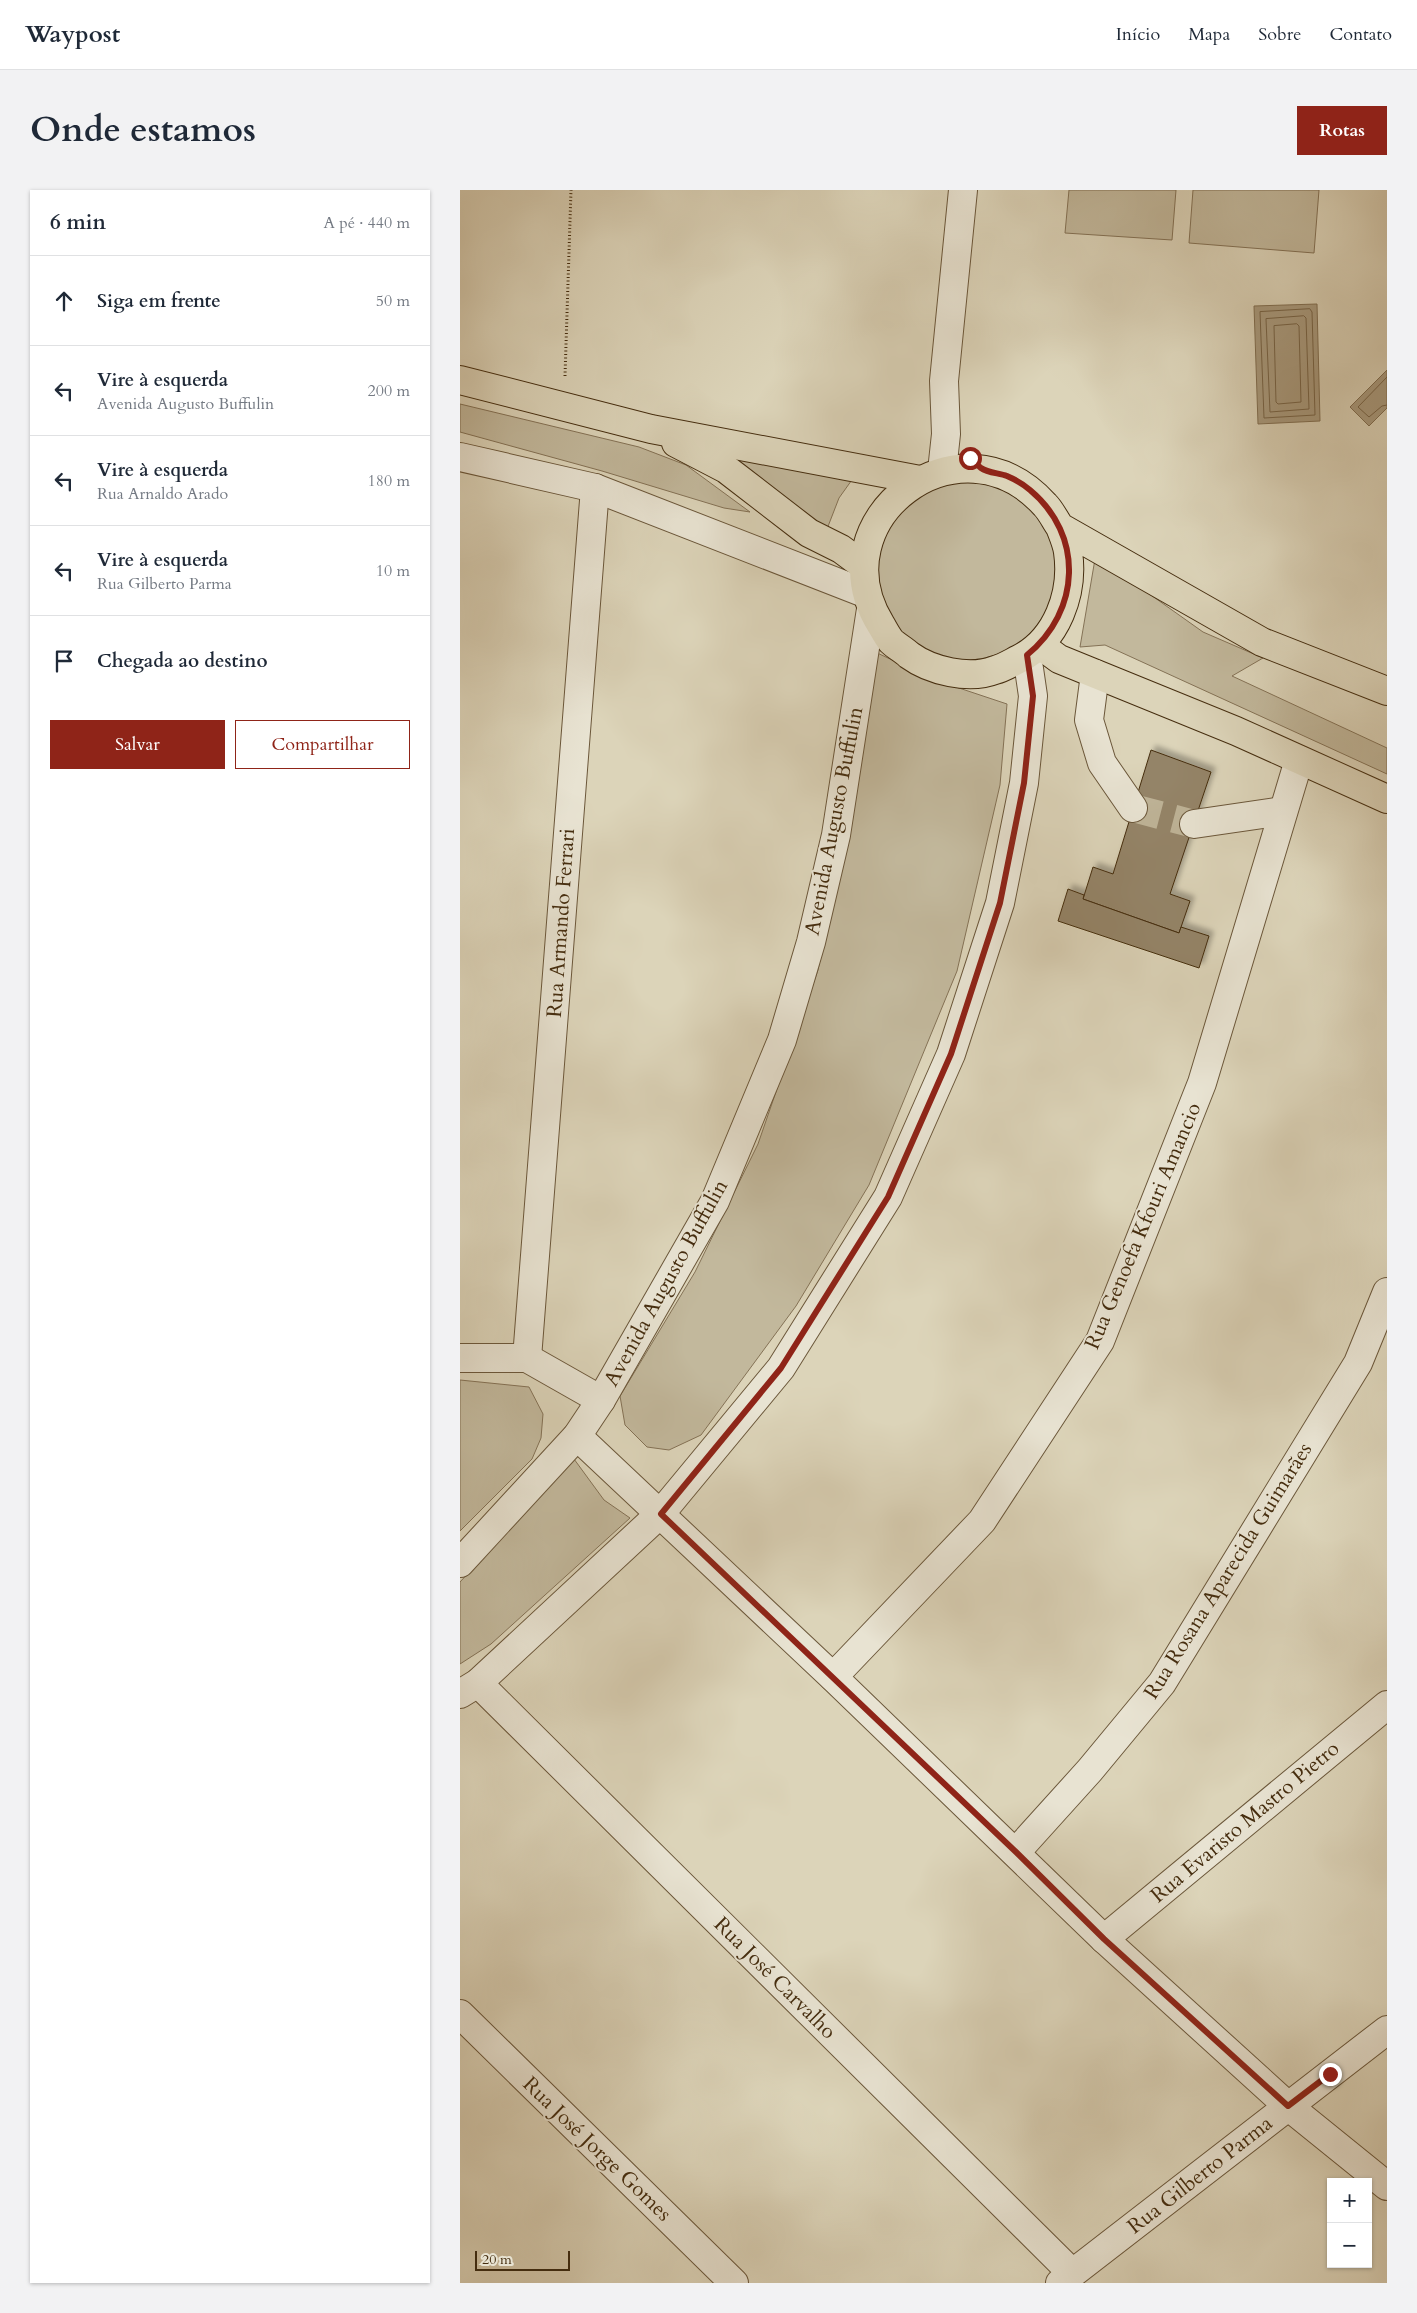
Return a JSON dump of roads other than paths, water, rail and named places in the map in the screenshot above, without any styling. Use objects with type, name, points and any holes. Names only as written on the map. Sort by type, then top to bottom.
[{"type":"main road","points":[[460,380],[651,429],[931,476]]},
{"type":"main road","points":[[651,429],[726,469],[809,533],[841,549],[867,587],[891,641],[921,664],[956,674],[994,671],[1034,650],[1055,625],[1065,601],[1070,576],[1068,551],[1060,527],[1047,506],[1029,489],[1007,476],[983,469],[962,469],[931,476],[898,496],[881,516],[870,540],[867,587]]},
{"type":"main road","points":[[1060,527],[1262,642],[1387,691]]},
{"type":"main road","points":[[1034,650],[1236,731],[1387,799]]},
{"type":"street","points":[[931,476],[946,434],[944,381],[963,190]]},
{"type":"street","points":[[946,434],[983,469]]},
{"type":"street","points":[[460,457],[595,488],[823,578],[867,587]]},
{"type":"street","name":"Rua Armando Ferrari","points":[[527,1358],[595,488]]},
{"type":"street","name":"Avenida Augusto Buffulin","points":[[460,1563],[577,1436],[600,1400],[715,1202],[782,1040],[811,942],[836,835],[867,587]]},
{"type":"street","points":[[469,1688],[661,1514],[781,1368],[888,1197],[951,1054],[1000,903],[1022,792],[1033,696],[1034,650]]},
{"type":"street","points":[[1095,674],[1089,720],[1102,763],[1133,808]]},
{"type":"street","name":"Rua Genoefa Kfouri Amancio","points":[[834,1677],[982,1521],[1100,1341],[1202,1084],[1299,760]]},
{"type":"street","points":[[1194,824],[1283,811]]},
{"type":"street","name":"Rua Rosana Aparecida Guimarães","points":[[1016,1852],[1090,1770],[1162,1682],[1358,1364],[1387,1292]]},
{"type":"street","points":[[460,1358],[527,1358],[600,1400]]},
{"type":"street","points":[[577,1436],[834,1677],[1104,1939],[1288,2106],[1387,2186]]},
{"type":"street","name":"Rua José Carvalho","points":[[469,1688],[1066,2278]]},
{"type":"street","name":"Rua Evaristo Mastro Pietro","points":[[1104,1939],[1387,1705]]},
{"type":"street","name":"Rua José Jorge Gomes","points":[[460,2014],[734,2283]]},
{"type":"street","name":"Rua Gilberto Parma","points":[[1066,2278],[1387,2030]]},
{"type":"water","points":[[1317,304],[1320,421],[1258,424],[1254,306]]},
{"type":"water","points":[[1387,370],[1387,408],[1369,426],[1350,407]]},
{"type":"tunnel","points":[[1133,808],[1194,824]]}]
